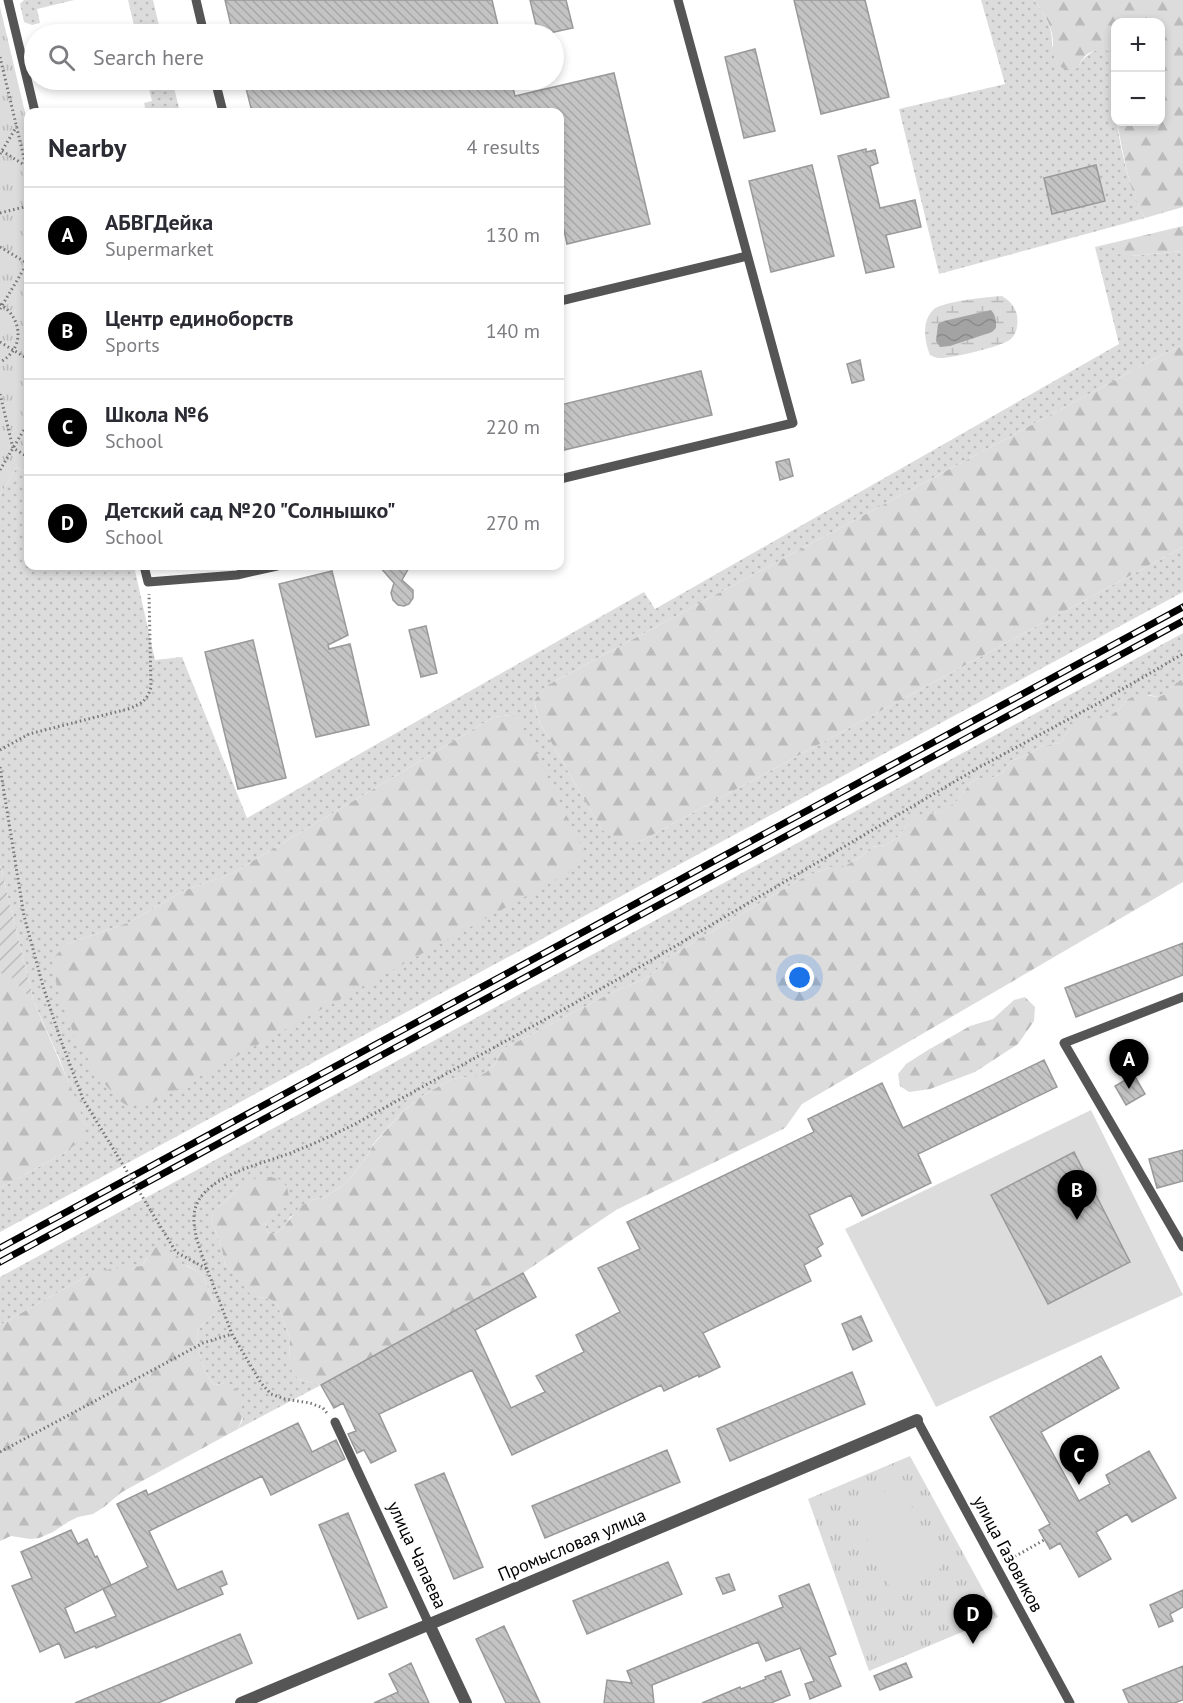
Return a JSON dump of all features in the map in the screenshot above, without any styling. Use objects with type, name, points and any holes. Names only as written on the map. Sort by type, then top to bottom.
[{"type":"street","name":"Промысловая улица","points":[[241,1703],[917,1420]]},
{"type":"street","name":"улица Чапаева","points":[[429,1624],[466,1703]]},
{"type":"lane","points":[[8,0],[24,66]]},
{"type":"lane","points":[[196,0],[202,24]]},
{"type":"lane","points":[[564,478],[793,423],[678,0]]},
{"type":"lane","points":[[30,90],[34,108]]},
{"type":"lane","points":[[218,90],[222,108]]},
{"type":"lane","points":[[564,300],[747,256]]},
{"type":"lane","points":[[145,570],[148,582],[237,575],[260,570]]},
{"type":"lane","points":[[1183,997],[1064,1043],[1183,1247]]},
{"type":"lane","name":"улица Газовиков","points":[[917,1420],[1070,1703]]},
{"type":"lane","name":"улица Чапаева","points":[[335,1422],[429,1624]]},
{"type":"path","points":[[0,57],[24,157]]},
{"type":"path","points":[[17,126],[1,152],[24,165]]},
{"type":"path","points":[[0,213],[24,207]]},
{"type":"path","points":[[0,247],[24,261]]},
{"type":"path","points":[[0,362],[10,355],[18,339],[16,320],[11,312],[1,306],[24,269]]},
{"type":"path","points":[[0,342],[24,357]]},
{"type":"path","points":[[0,394],[13,448],[24,455]]},
{"type":"path","points":[[0,470],[24,430]]},
{"type":"path","points":[[0,750],[29,734],[128,709],[140,705],[147,699],[151,687],[148,582]]},
{"type":"path","points":[[335,1422],[323,1408],[271,1394],[261,1383],[232,1334],[198,1241],[194,1215],[197,1203],[215,1183],[233,1173],[324,1140],[365,1118],[633,971],[976,768],[1095,705],[1183,654]]},
{"type":"path","points":[[0,767],[24,916],[60,1038],[84,1099],[176,1252],[207,1269]]},
{"type":"path","points":[[0,1452],[203,1343],[232,1334]]},
{"type":"path","points":[[996,1566],[1044,1540]]},
{"type":"green space","points":[[24,0],[74,0],[37,9],[40,23],[36,24],[24,22],[20,4]]},
{"type":"green space","points":[[128,0],[153,0],[159,24],[134,24]]},
{"type":"green space","points":[[981,0],[1034,0],[1048,22],[1052,46],[1079,65],[1090,53],[1099,50],[1111,52],[1111,126],[1118,126],[1123,158],[1145,218],[939,274],[899,109],[1005,84]]},
{"type":"green space","points":[[1034,0],[1183,0],[1183,207],[1145,218],[1134,196],[1118,126],[1165,126],[1165,18],[1111,18],[1111,52],[1093,51],[1084,57],[1074,72],[1065,69],[1056,61],[1053,37],[1044,15]]},
{"type":"green space","points":[[0,7],[24,108],[24,471],[17,467],[0,495]]},
{"type":"green space","points":[[149,90],[174,90],[179,108],[145,108],[144,103],[152,101]]},
{"type":"green space","points":[[1183,226],[1183,251],[1131,256],[1117,254],[1113,246],[1116,242]]},
{"type":"green space","points":[[1116,242],[1113,247],[1131,256],[1183,251],[1183,345],[546,686],[534,702],[540,723],[602,830],[639,842],[1183,547],[1183,592],[0,1232],[0,1188],[66,1152],[85,1125],[60,1060],[34,1002],[0,865],[0,495],[17,467],[24,471],[24,570],[135,570],[155,660],[182,657],[247,818],[644,592],[655,609],[1119,344],[1095,247]],"holes":[[[511,715],[120,1101],[67,944],[130,922],[183,891],[231,874],[494,717]]]},
{"type":"green space","points":[[1002,296],[1011,303],[1017,315],[1016,331],[1011,339],[988,348],[954,356],[939,358],[930,355],[925,326],[933,310],[955,302]]},
{"type":"green space","points":[[1183,345],[1183,547],[639,842],[618,840],[602,830],[540,723],[534,701],[546,686]]},
{"type":"green space","points":[[1183,633],[1183,678],[1171,687],[1167,694],[1158,697],[1150,695],[1128,699],[1110,716],[1070,729],[1060,743],[1042,746],[1011,761],[1001,774],[991,778],[979,778],[971,782],[958,800],[945,811],[932,813],[908,824],[899,836],[886,845],[871,847],[862,856],[843,867],[832,867],[806,876],[669,957],[655,972],[643,980],[615,991],[507,1047],[500,1053],[495,1064],[485,1073],[476,1077],[452,1079],[422,1096],[402,1112],[373,1144],[368,1155],[348,1181],[324,1197],[312,1200],[291,1216],[283,1228],[274,1234],[268,1232],[265,1226],[268,1217],[275,1211],[241,1185],[214,1210],[211,1220],[221,1245],[225,1264],[241,1282],[260,1297],[270,1299],[278,1306],[290,1339],[289,1360],[298,1379],[321,1385],[238,1429],[243,1419],[225,1383],[215,1385],[209,1378],[198,1348],[198,1331],[215,1314],[215,1306],[203,1276],[188,1266],[147,1257],[142,1266],[87,1276],[0,1325],[0,1277]]},
{"type":"green space","points":[[1183,678],[1183,882],[802,1104],[785,1128],[616,1210],[523,1273],[321,1385],[298,1379],[292,1372],[289,1360],[290,1339],[278,1306],[270,1299],[249,1293],[225,1264],[221,1245],[211,1220],[214,1210],[241,1185],[257,1178],[271,1177],[281,1180],[287,1187],[289,1197],[269,1217],[265,1226],[268,1232],[274,1234],[283,1228],[299,1207],[324,1197],[348,1181],[373,1145],[402,1112],[422,1096],[452,1079],[476,1077],[485,1073],[495,1064],[500,1053],[507,1047],[615,991],[643,980],[655,972],[669,957],[806,876],[832,867],[843,867],[862,856],[871,847],[886,845],[899,836],[914,818],[945,810],[958,800],[971,782],[979,778],[991,778],[1001,774],[1011,761],[1042,746],[1060,743],[1070,729],[1081,722],[1110,716],[1128,699],[1140,694],[1158,697],[1166,694]]},
{"type":"green space","points":[[511,715],[519,719],[581,845],[584,858],[573,870],[154,1102],[128,1106],[120,1101],[97,1075],[74,1035],[57,988],[54,967],[56,955],[67,944],[130,922],[183,891],[231,874],[494,717]]},
{"type":"green space","points":[[0,865],[34,1002],[11,977],[0,973]]},
{"type":"green space","points":[[0,973],[11,976],[34,1002],[85,1125],[83,1138],[66,1152],[0,1188]]},
{"type":"green space","points":[[1025,997],[1035,1007],[1034,1021],[1018,1044],[975,1072],[930,1089],[909,1092],[900,1086],[898,1074],[906,1064],[970,1026],[993,1019],[1014,1000]]},
{"type":"green space","points":[[1091,1110],[1183,1295],[936,1407],[845,1229]]},
{"type":"green space","points":[[160,1246],[167,1256],[203,1276],[215,1306],[215,1314],[198,1331],[198,1348],[205,1369],[213,1383],[234,1386],[242,1407],[238,1429],[122,1492],[93,1514],[78,1517],[39,1538],[11,1536],[0,1541],[0,1325],[87,1276],[110,1269],[142,1266],[152,1249]]},
{"type":"green space","points":[[910,1456],[998,1617],[869,1671],[808,1499]]},
{"type":"green space","points":[[901,1484],[941,1568],[892,1591],[852,1507]]},
{"type":"water","points":[[991,310],[996,323],[996,328],[992,332],[950,346],[940,347],[936,341],[938,324]]},
{"type":"building","points":[[225,0],[492,0],[498,24],[231,24]]},
{"type":"building","points":[[530,0],[566,0],[573,28],[564,30],[564,24],[536,24]]},
{"type":"building","points":[[794,0],[865,0],[889,97],[821,114]]},
{"type":"building","points":[[755,49],[775,131],[744,138],[725,57]]},
{"type":"building","points":[[614,73],[650,224],[567,244],[564,230],[564,108],[251,108],[246,90],[514,90],[515,96],[541,90],[564,90],[564,85]]},
{"type":"building","points":[[866,149],[866,152],[875,150],[878,163],[870,166],[880,208],[915,200],[921,227],[886,235],[894,267],[866,273],[838,156]]},
{"type":"building","points":[[812,165],[834,256],[771,272],[749,181]]},
{"type":"building","points":[[1096,165],[1105,201],[1052,214],[1044,178]]},
{"type":"building","points":[[860,360],[864,380],[852,383],[847,364]]},
{"type":"building","points":[[701,371],[712,415],[564,450],[564,404]]},
{"type":"building","points":[[789,459],[793,476],[780,480],[776,462]]},
{"type":"building","points":[[383,570],[408,570],[402,580],[413,590],[413,598],[409,604],[398,605],[393,600],[391,593],[394,583]]},
{"type":"building","points":[[332,571],[348,635],[328,645],[329,649],[350,644],[369,725],[316,737],[279,584]]},
{"type":"building","points":[[426,626],[437,673],[421,677],[409,630]]},
{"type":"building","points":[[253,640],[286,778],[238,789],[205,652]]},
{"type":"building","points":[[1183,943],[1183,975],[1076,1017],[1065,988]]},
{"type":"building","points":[[1044,1060],[1057,1087],[918,1154],[931,1183],[862,1216],[851,1195],[809,1215],[823,1244],[817,1248],[821,1256],[804,1265],[811,1281],[703,1333],[720,1367],[699,1377],[698,1375],[664,1391],[661,1385],[512,1455],[472,1370],[379,1414],[396,1451],[371,1463],[364,1450],[357,1453],[348,1434],[356,1431],[343,1403],[334,1408],[321,1385],[523,1273],[536,1297],[475,1330],[511,1408],[545,1392],[536,1376],[584,1352],[576,1335],[620,1312],[598,1268],[640,1249],[627,1222],[814,1132],[808,1119],[882,1083],[903,1128]]},
{"type":"building","points":[[1134,1075],[1145,1094],[1126,1105],[1115,1086]]},
{"type":"building","points":[[1183,1150],[1183,1181],[1157,1188],[1149,1159]]},
{"type":"building","points":[[1074,1152],[1130,1262],[1048,1304],[991,1195]]},
{"type":"building","points":[[861,1316],[872,1341],[853,1350],[842,1324]]},
{"type":"building","points":[[1101,1356],[1119,1388],[1041,1432],[1079,1501],[1110,1484],[1106,1475],[1149,1451],[1176,1498],[1132,1522],[1127,1514],[1096,1532],[1111,1559],[1079,1577],[1060,1543],[1050,1549],[1039,1530],[1050,1524],[990,1417]]},
{"type":"building","points":[[852,1372],[865,1404],[730,1461],[717,1429]]},
{"type":"building","points":[[298,1423],[312,1452],[336,1440],[345,1459],[271,1495],[262,1476],[149,1531],[177,1590],[222,1571],[227,1584],[220,1587],[223,1594],[96,1648],[95,1646],[65,1658],[59,1643],[40,1652],[12,1586],[32,1578],[21,1552],[71,1530],[78,1544],[87,1539],[95,1557],[97,1556],[111,1585],[103,1589],[148,1567],[117,1504],[146,1490],[148,1495]],"holes":[[[103,1589],[116,1616],[75,1633],[65,1608]]]},
{"type":"building","points":[[667,1450],[680,1482],[545,1538],[532,1506]]},
{"type":"building","points":[[444,1473],[483,1567],[454,1579],[415,1485]]},
{"type":"building","points":[[348,1513],[387,1607],[358,1619],[319,1525]]},
{"type":"building","points":[[668,1562],[682,1594],[587,1634],[573,1601]]},
{"type":"building","points":[[729,1574],[735,1590],[723,1594],[716,1578]]},
{"type":"building","points":[[809,1584],[836,1654],[829,1657],[841,1686],[810,1699],[805,1684],[814,1681],[800,1648],[766,1661],[758,1642],[652,1685],[654,1703],[604,1703],[607,1680],[632,1683],[627,1671],[783,1607],[779,1596]]},
{"type":"building","points":[[1183,1590],[1183,1607],[1170,1614],[1173,1621],[1159,1627],[1150,1605]]},
{"type":"building","points":[[504,1626],[540,1703],[506,1703],[476,1639]]},
{"type":"building","points":[[240,1634],[252,1663],[158,1703],[75,1703]]},
{"type":"building","points":[[411,1663],[429,1703],[374,1703],[398,1692],[389,1674]]},
{"type":"building","points":[[906,1663],[912,1677],[880,1690],[874,1676]]},
{"type":"building","points":[[1183,1666],[1183,1700],[1174,1703],[1129,1703],[1123,1690]]},
{"type":"building","points":[[781,1671],[790,1695],[771,1703],[702,1703],[766,1679],[765,1677]]},
{"type":"railway","points":[[0,1248],[1183,607]]},
{"type":"railway","points":[[0,1262],[1183,621]]},
{"type":"place","name":"АБВГДейка","points":[[1129,1089]]},
{"type":"place","name":"Центр единоборств","points":[[1077,1220]]},
{"type":"place","name":"Школа №6","points":[[1079,1485]]},
{"type":"place","name":"Детский сад №20 \"Солнышко\"","points":[[973,1644]]}]
